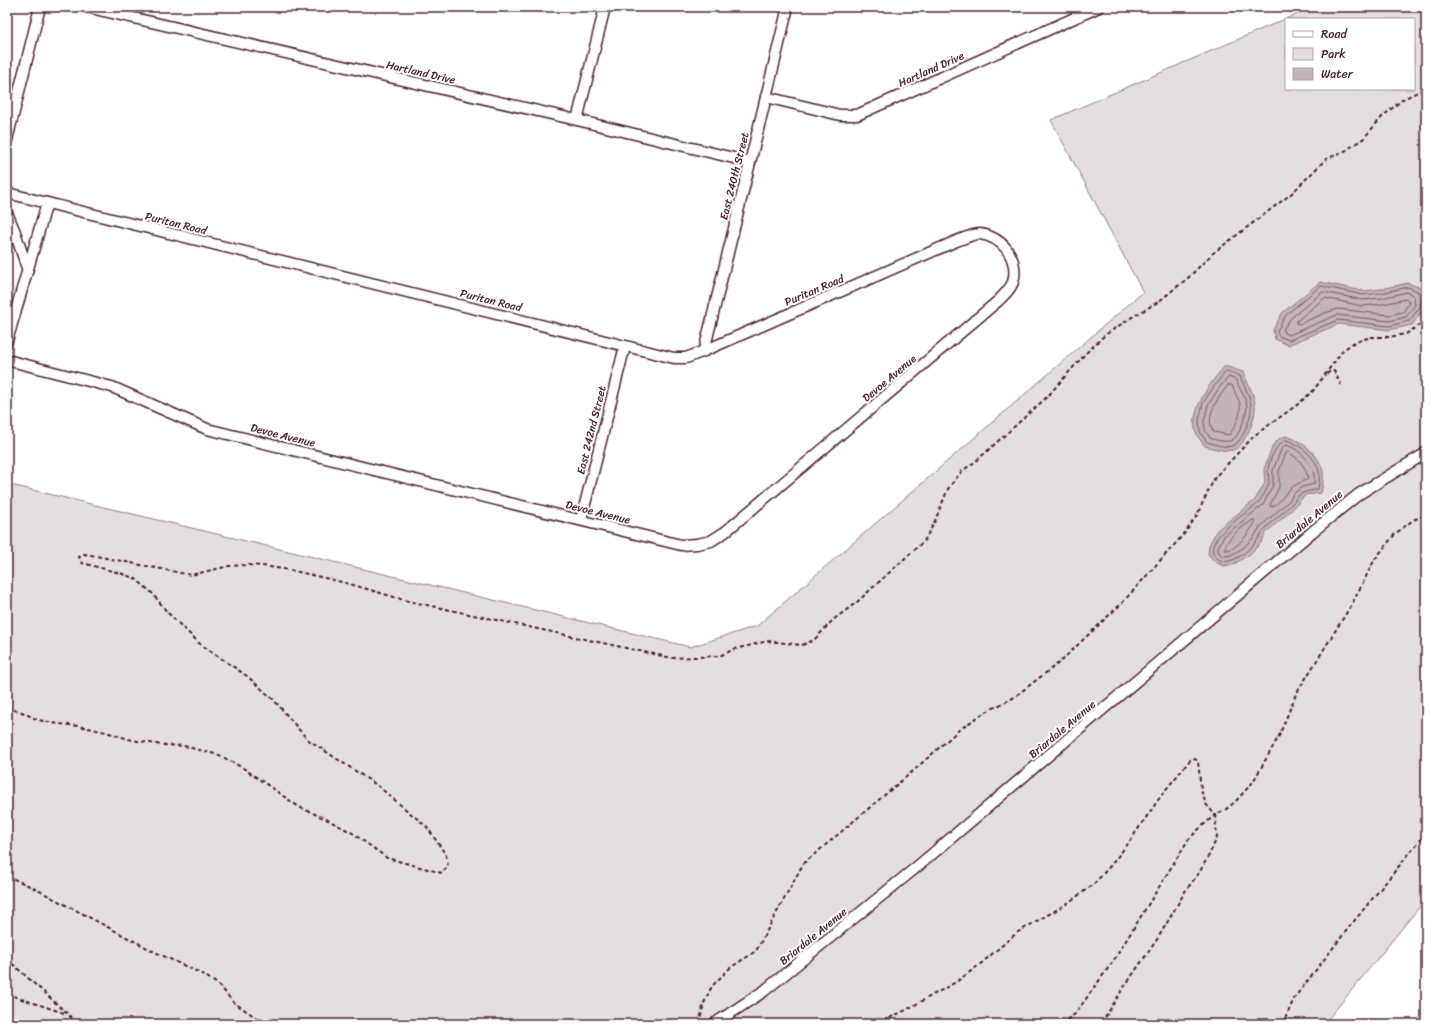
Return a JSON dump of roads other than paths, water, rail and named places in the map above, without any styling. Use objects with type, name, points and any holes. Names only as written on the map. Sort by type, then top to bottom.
[{"type":"street","points":[[7,140],[40,7]]},
{"type":"street","name":"Hartland Drive","points":[[86,7],[577,120],[750,162]]},
{"type":"street","points":[[577,120],[605,7]]},
{"type":"street","name":"East 240th Street","points":[[704,351],[788,7]]},
{"type":"street","name":"Hartland Drive","points":[[766,97],[840,115],[857,115],[1099,7]]},
{"type":"street","name":"Puritan Road","points":[[7,193],[674,358],[686,358],[704,351],[954,242]]},
{"type":"street","points":[[7,341],[46,203]]},
{"type":"street","points":[[7,213],[27,268]]},
{"type":"street","name":"Devoe Avenue","points":[[7,360],[112,387],[207,429],[680,545],[697,544],[711,541],[725,532],[998,301],[1010,287],[1014,278],[1013,262],[1008,249],[996,239],[979,234],[954,242]]},
{"type":"street","name":"East 242nd Street","points":[[581,520],[625,346]]},
{"type":"street","name":"Briardale Avenue","points":[[714,1024],[764,991],[918,866],[1305,537],[1358,494],[1426,453]]},
{"type":"water","points":[[1320,282],[1363,291],[1408,283],[1423,289],[1424,308],[1412,325],[1389,330],[1339,324],[1288,345],[1275,339],[1273,330],[1282,313]]},
{"type":"water","points":[[1225,366],[1243,372],[1252,392],[1255,404],[1254,416],[1246,437],[1237,448],[1233,450],[1219,450],[1205,446],[1196,433],[1195,424],[1195,415],[1202,397],[1213,380]]},
{"type":"water","points":[[1286,436],[1297,440],[1315,455],[1322,468],[1323,483],[1321,493],[1306,495],[1299,501],[1298,504],[1266,533],[1261,543],[1249,555],[1234,564],[1224,566],[1215,562],[1208,554],[1209,545],[1217,530],[1255,500],[1265,483],[1264,469],[1273,445],[1280,438]]}]
